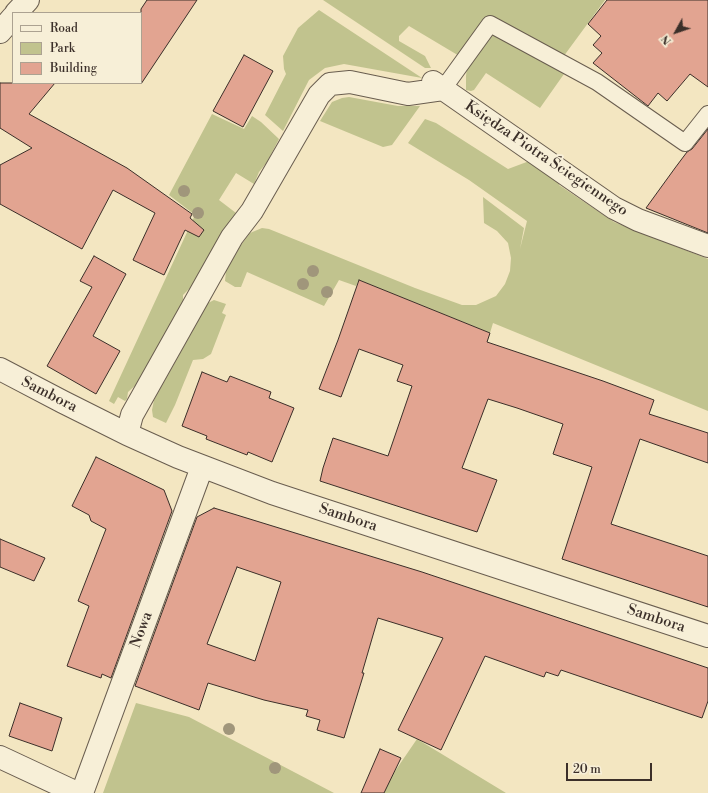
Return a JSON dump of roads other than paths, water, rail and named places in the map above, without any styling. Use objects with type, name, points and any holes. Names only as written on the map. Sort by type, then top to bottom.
[{"type":"street","points":[[17,12],[28,0]]},
{"type":"street","points":[[0,32],[12,18]]},
{"type":"street","points":[[127,434],[132,415],[232,237],[252,211],[318,95],[330,84],[350,82],[408,94],[438,86]]},
{"type":"street","name":"Księdza Piotra Ściegiennego","points":[[438,86],[614,208],[638,220],[708,246]]},
{"type":"street","name":"Sambora","points":[[0,369],[127,434],[202,467],[272,493],[708,636]]},
{"type":"street","name":"Nowa","points":[[82,793],[202,467]]},
{"type":"street","points":[[0,757],[77,793]]},
{"type":"lane","points":[[438,86],[490,24],[597,82],[685,143],[708,114]]}]
